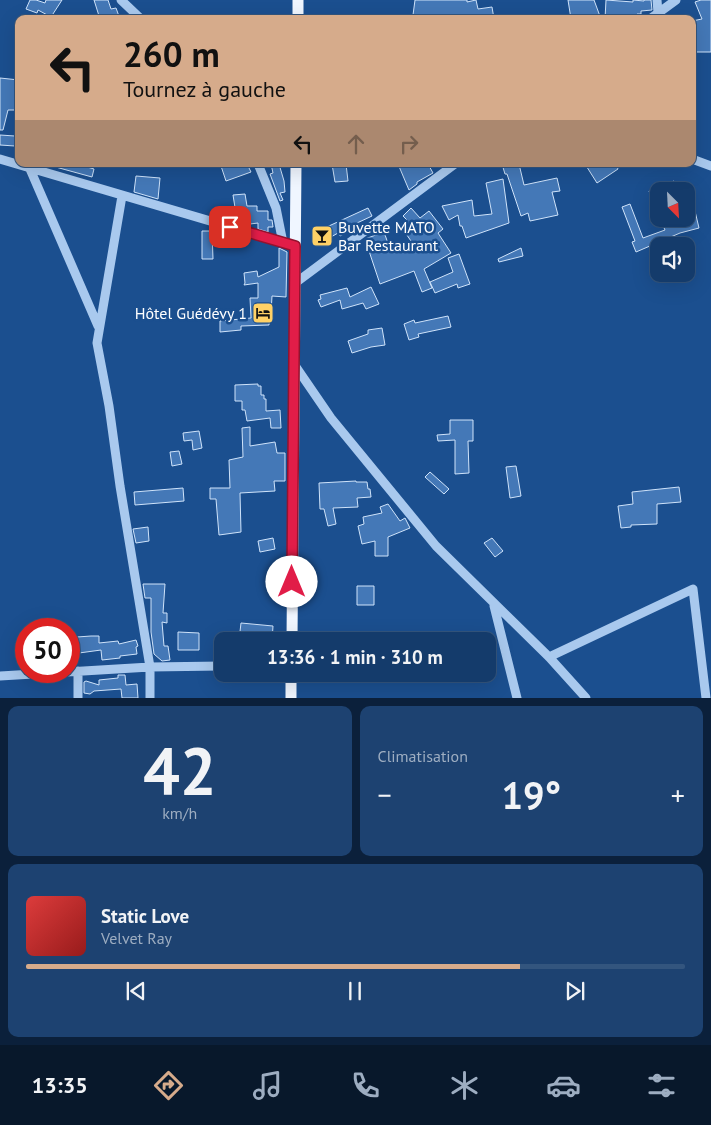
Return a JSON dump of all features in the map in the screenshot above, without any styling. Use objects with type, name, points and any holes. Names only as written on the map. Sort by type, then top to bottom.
[{"type":"main road","points":[[298,0],[298,15]]},
{"type":"main road","points":[[292,632],[296,167]]},
{"type":"main road","points":[[291,698],[292,682]]},
{"type":"street","points":[[121,0],[137,15]]},
{"type":"street","points":[[656,0],[658,13]]},
{"type":"street","points":[[655,15],[676,0]]},
{"type":"street","points":[[0,159],[15,164]]},
{"type":"street","points":[[696,160],[711,166]]},
{"type":"street","points":[[27,167],[295,246]]},
{"type":"street","points":[[259,167],[276,208],[283,243]]},
{"type":"street","points":[[294,284],[451,167]]},
{"type":"street","points":[[30,168],[98,326]]},
{"type":"street","points":[[122,196],[98,326],[97,343],[109,406],[120,486],[150,667],[150,698]]},
{"type":"street","points":[[294,364],[331,418],[436,546],[549,658],[586,698]]},
{"type":"street","points":[[549,658],[693,589],[706,698]]},
{"type":"street","points":[[494,604],[517,698]]},
{"type":"street","points":[[80,671],[214,666]]},
{"type":"street","points":[[0,676],[15,675]]},
{"type":"street","points":[[78,683],[78,698]]},
{"type":"building","points":[[30,0],[45,3],[46,0],[62,0],[52,15],[47,15],[38,10],[37,13],[26,9]]},
{"type":"building","points":[[94,0],[108,0],[111,9],[116,8],[119,15],[99,15]]},
{"type":"building","points":[[415,0],[467,0],[467,2],[476,0],[478,9],[492,7],[493,15],[413,15]]},
{"type":"building","points":[[568,0],[594,0],[600,15],[570,15]]},
{"type":"building","points":[[606,0],[633,2],[633,0],[651,0],[652,10],[641,11],[641,14],[605,15]]},
{"type":"building","points":[[711,0],[711,52],[696,52],[696,20],[702,19],[695,2]]},
{"type":"building","points":[[0,78],[15,80],[15,110],[8,110],[3,130],[0,130]]},
{"type":"building","points":[[0,135],[15,136],[15,146],[0,145]]},
{"type":"building","points":[[56,167],[87,167],[94,169],[92,177]]},
{"type":"building","points":[[221,167],[248,167],[251,172],[226,181]]},
{"type":"building","points":[[272,167],[280,167],[285,192],[280,193],[283,200],[280,201],[270,174],[273,173]]},
{"type":"building","points":[[332,167],[346,167],[348,181],[335,182]]},
{"type":"building","points":[[399,167],[430,167],[433,173],[417,182],[409,190]]},
{"type":"building","points":[[503,167],[520,167],[524,185],[557,178],[560,191],[552,192],[558,215],[530,221],[528,213],[521,216],[507,174],[505,174]]},
{"type":"building","points":[[587,167],[617,167],[618,169],[597,183]]},
{"type":"building","points":[[136,176],[160,178],[158,199],[134,192]]},
{"type":"building","points":[[503,179],[509,223],[466,238],[462,226],[460,226],[458,215],[449,220],[442,206],[472,200],[474,216],[492,214],[486,183]]},
{"type":"building","points":[[245,194],[247,206],[257,206],[257,211],[268,211],[268,220],[272,220],[273,227],[268,227],[268,232],[258,229],[258,223],[250,224],[249,218],[237,220],[233,195]]},
{"type":"building","points":[[630,204],[643,238],[665,230],[664,228],[695,228],[695,211],[699,228],[671,237],[650,237],[650,246],[636,252],[632,242],[635,241],[622,207]]},
{"type":"building","points":[[368,208],[372,216],[357,223],[358,226],[340,236],[338,233],[324,241],[318,231]]},
{"type":"building","points":[[411,208],[420,218],[429,211],[443,229],[438,233],[451,253],[424,269],[432,288],[422,292],[414,271],[380,284],[365,239],[384,232],[390,249],[411,241],[400,225],[408,221],[403,216]]},
{"type":"building","points":[[202,231],[212,231],[213,259],[202,259]]},
{"type":"building","points":[[279,248],[287,252],[286,297],[272,296],[269,325],[241,326],[241,330],[220,332],[220,321],[251,318],[250,298],[258,298],[258,283],[244,285],[244,273],[257,271],[258,277],[279,267]]},
{"type":"building","points":[[521,248],[523,256],[499,262],[498,259]]},
{"type":"building","points":[[459,254],[470,284],[458,288],[457,284],[435,293],[430,282],[453,272],[448,258]]},
{"type":"building","points":[[371,287],[379,304],[366,309],[363,303],[342,309],[340,300],[321,307],[318,300],[321,299],[320,295],[347,288],[350,297]]},
{"type":"building","points":[[448,316],[451,327],[418,334],[419,337],[409,340],[404,324],[414,320],[415,323]]},
{"type":"building","points":[[382,328],[385,345],[352,353],[348,341],[368,334],[368,330]]},
{"type":"building","points":[[258,384],[258,386],[261,386],[261,395],[264,395],[264,399],[266,399],[266,411],[280,410],[281,428],[271,428],[270,418],[247,421],[245,410],[242,410],[242,401],[235,401],[235,385]]},
{"type":"building","points":[[450,420],[473,420],[473,441],[468,441],[469,473],[455,474],[455,440],[438,441],[437,435],[450,434]]},
{"type":"building","points":[[250,427],[250,446],[275,442],[277,453],[285,453],[285,481],[274,481],[275,491],[240,493],[241,532],[219,535],[216,499],[210,499],[210,488],[230,488],[229,460],[243,457],[242,428]]},
{"type":"building","points":[[199,431],[202,448],[193,450],[192,440],[184,441],[183,433]]},
{"type":"building","points":[[179,451],[182,464],[172,466],[170,452]]},
{"type":"building","points":[[516,466],[521,496],[510,498],[506,467]]},
{"type":"building","points":[[430,472],[449,489],[444,494],[425,477]]},
{"type":"building","points":[[367,482],[371,497],[357,498],[358,507],[333,508],[336,524],[328,526],[324,509],[320,509],[319,483]]},
{"type":"building","points":[[679,487],[681,502],[657,504],[657,524],[631,525],[631,527],[621,528],[618,506],[633,504],[632,492]]},
{"type":"building","points":[[183,488],[184,501],[135,505],[134,492]]},
{"type":"building","points":[[388,504],[400,521],[405,518],[410,528],[388,537],[388,556],[375,556],[375,541],[362,544],[358,526],[364,524],[363,517],[382,513],[380,507]]},
{"type":"building","points":[[148,527],[149,541],[136,543],[133,529]]},
{"type":"building","points":[[273,538],[275,549],[260,552],[258,541]]},
{"type":"building","points":[[492,538],[503,551],[495,557],[484,543]]},
{"type":"building","points":[[143,584],[165,584],[163,613],[167,613],[167,623],[162,622],[164,646],[168,646],[170,660],[162,661],[154,654],[151,632],[151,598],[145,598]]},
{"type":"building","points":[[357,586],[374,586],[374,605],[357,605]]},
{"type":"building","points":[[241,623],[273,626],[273,632],[240,632]]},
{"type":"building","points":[[178,632],[199,633],[199,650],[178,650]]},
{"type":"building","points":[[99,636],[99,643],[118,641],[119,644],[136,640],[138,646],[136,647],[137,654],[102,660],[101,650],[80,653],[80,637]]},
{"type":"building","points":[[118,675],[125,675],[126,685],[137,684],[138,698],[122,698],[121,689],[94,691],[90,694],[84,693],[84,682],[99,685],[99,680],[118,678]]},
{"type":"place","name":"Buvette MATO Bar Restaurant","points":[[322,236]]},
{"type":"place","name":"Hôtel Guédévy 1","points":[[263,313]]},
{"type":"route","points":[[230,227],[295,246],[292,582]]}]
